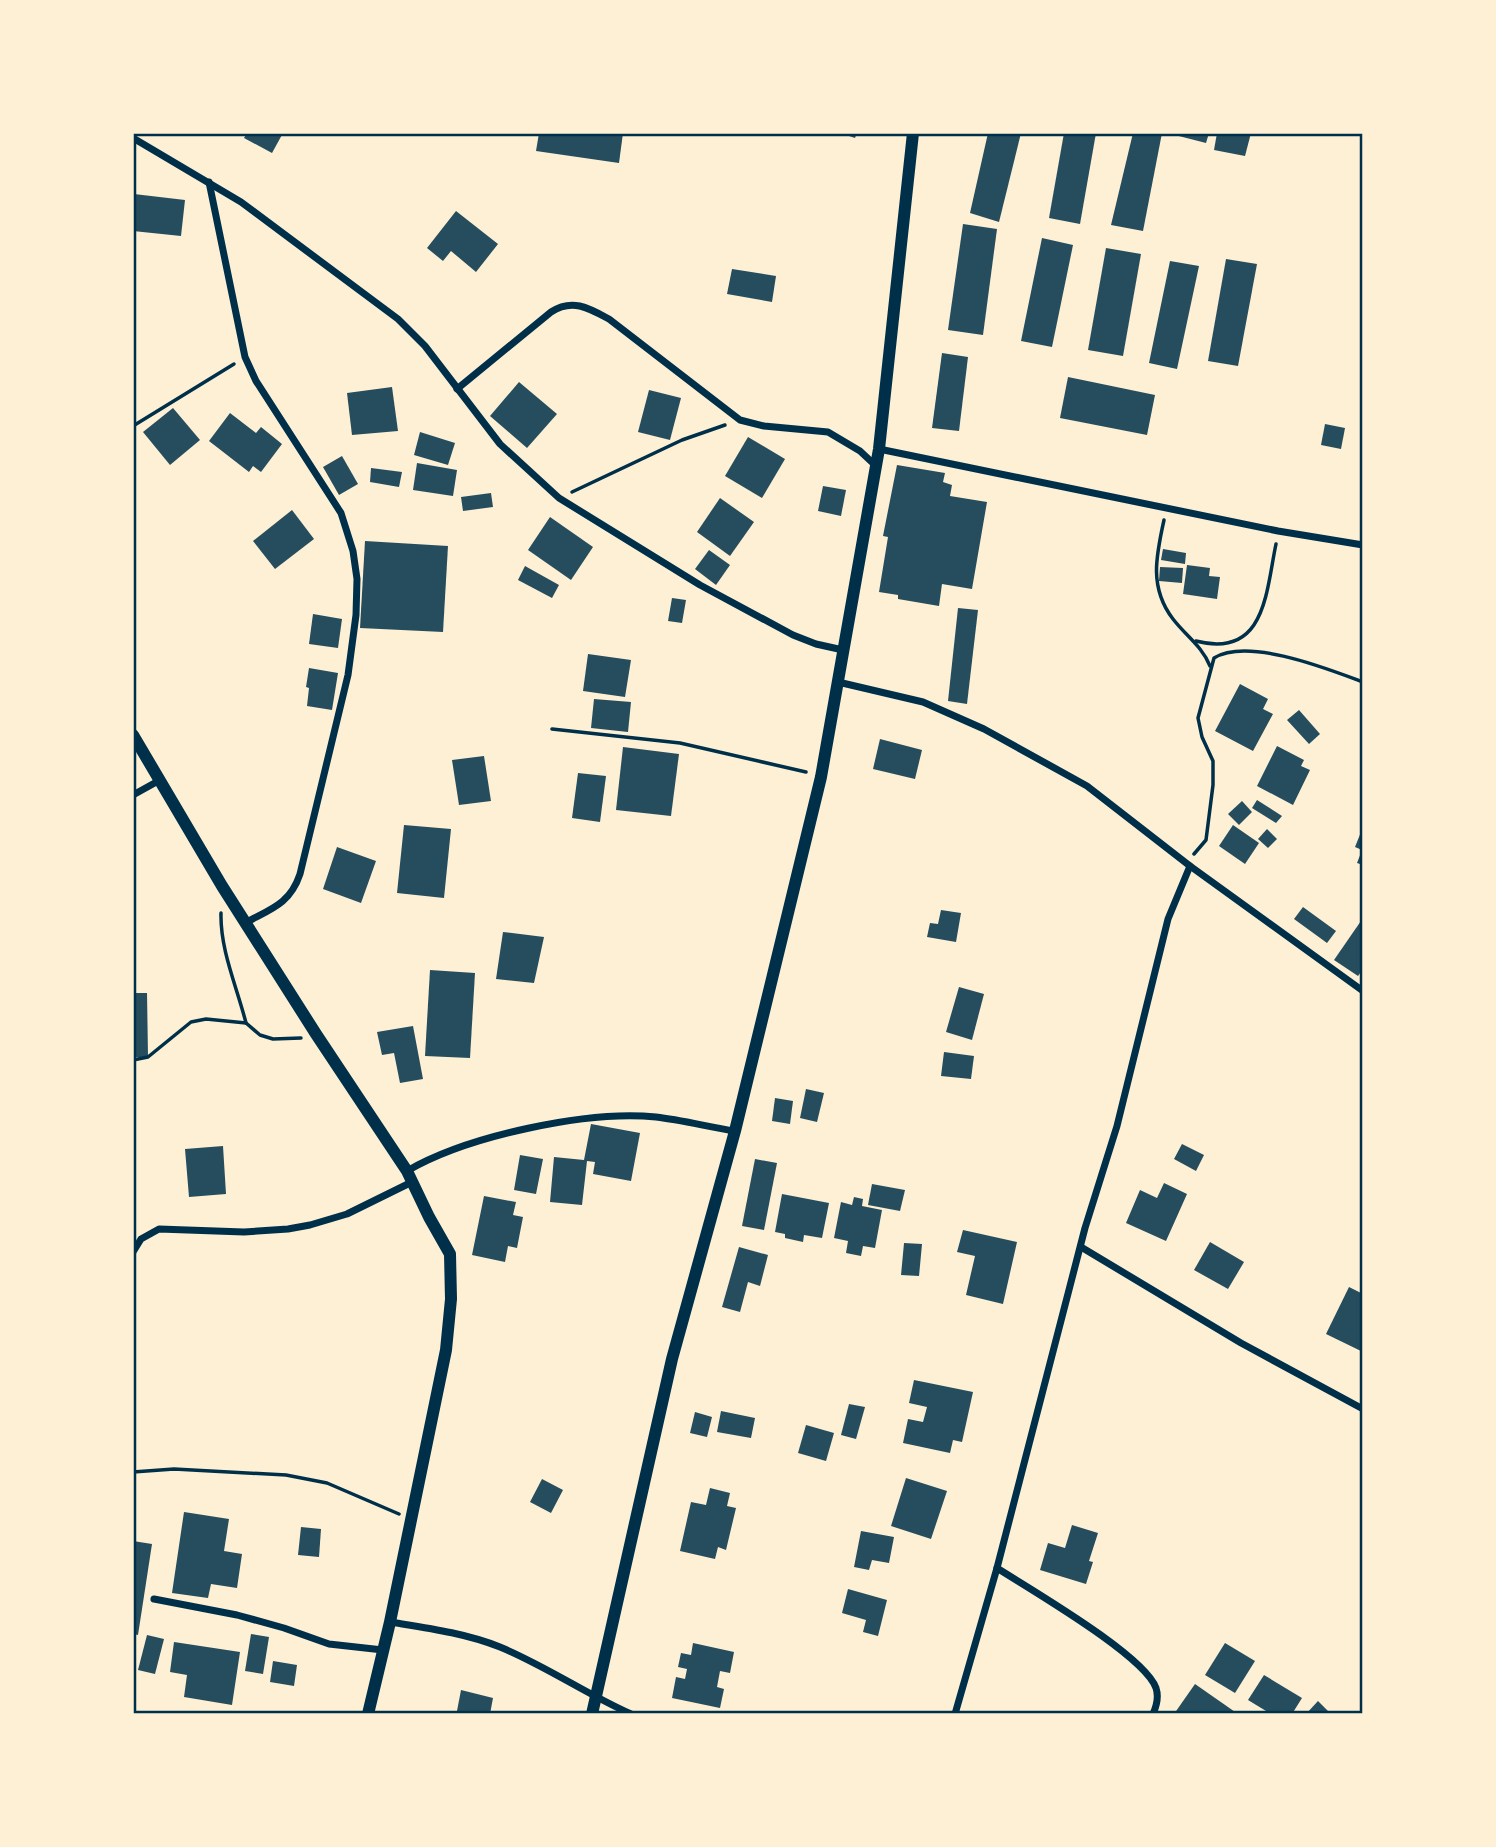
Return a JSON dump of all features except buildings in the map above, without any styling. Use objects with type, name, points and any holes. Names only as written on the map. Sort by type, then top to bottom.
[{"type":"street","points":[[592,1714],[673,1359],[735,1131],[821,776],[877,467],[913,133]]},
{"type":"street","points":[[133,138],[241,202],[398,319],[425,346],[500,444],[559,498],[700,585],[793,635],[816,644],[844,650]]},
{"type":"street","points":[[209,182],[245,358],[256,381],[341,513],[353,551],[357,579],[356,615],[348,675],[300,874],[295,889],[284,902],[245,923]]},
{"type":"street","points":[[457,389],[559,306],[571,304],[588,308],[609,319],[740,420],[764,426],[828,432],[860,451],[877,467]]},
{"type":"street","points":[[879,449],[1278,531],[1363,545]]},
{"type":"street","points":[[838,682],[923,702],[984,729],[1087,786],[1187,864],[1363,991]]},
{"type":"street","points":[[133,735],[245,923],[410,1177],[450,1254],[451,1299],[446,1350],[390,1622],[368,1714]]},
{"type":"street","points":[[133,795],[160,780]]},
{"type":"street","points":[[955,1714],[997,1568],[1081,1247],[1117,1126],[1168,919],[1187,864]]},
{"type":"street","points":[[133,1252],[141,1239],[159,1229],[244,1232],[288,1229],[347,1214],[410,1177],[428,1159],[477,1141],[531,1128],[605,1117],[654,1117],[735,1131]]},
{"type":"street","points":[[1081,1247],[1241,1343],[1363,1409]]},
{"type":"street","points":[[997,1568],[1128,1654],[1155,1686],[1158,1696],[1153,1714]]},
{"type":"street","points":[[154,1599],[237,1615],[329,1644],[383,1650]]},
{"type":"street","points":[[390,1622],[466,1635],[500,1647],[631,1714]]},
{"type":"path","points":[[133,426],[245,358]]},
{"type":"path","points":[[559,498],[682,440],[740,420]]},
{"type":"path","points":[[1167,508],[1155,574],[1159,593],[1173,619],[1204,652],[1211,668]]},
{"type":"path","points":[[1194,640],[1215,645],[1237,638],[1255,627],[1264,609],[1278,531]]},
{"type":"path","points":[[1187,864],[1206,840],[1213,785],[1213,761],[1202,737],[1198,718],[1214,657],[1232,651],[1281,655],[1363,682]]},
{"type":"path","points":[[552,729],[680,743],[821,776]]},
{"type":"path","points":[[222,886],[221,923],[246,1023],[260,1035],[273,1040],[292,1040],[316,1034]]},
{"type":"path","points":[[133,1060],[148,1057],[191,1022],[206,1019],[246,1023]]},
{"type":"path","points":[[133,1472],[174,1469],[286,1475],[327,1483],[410,1519]]}]
